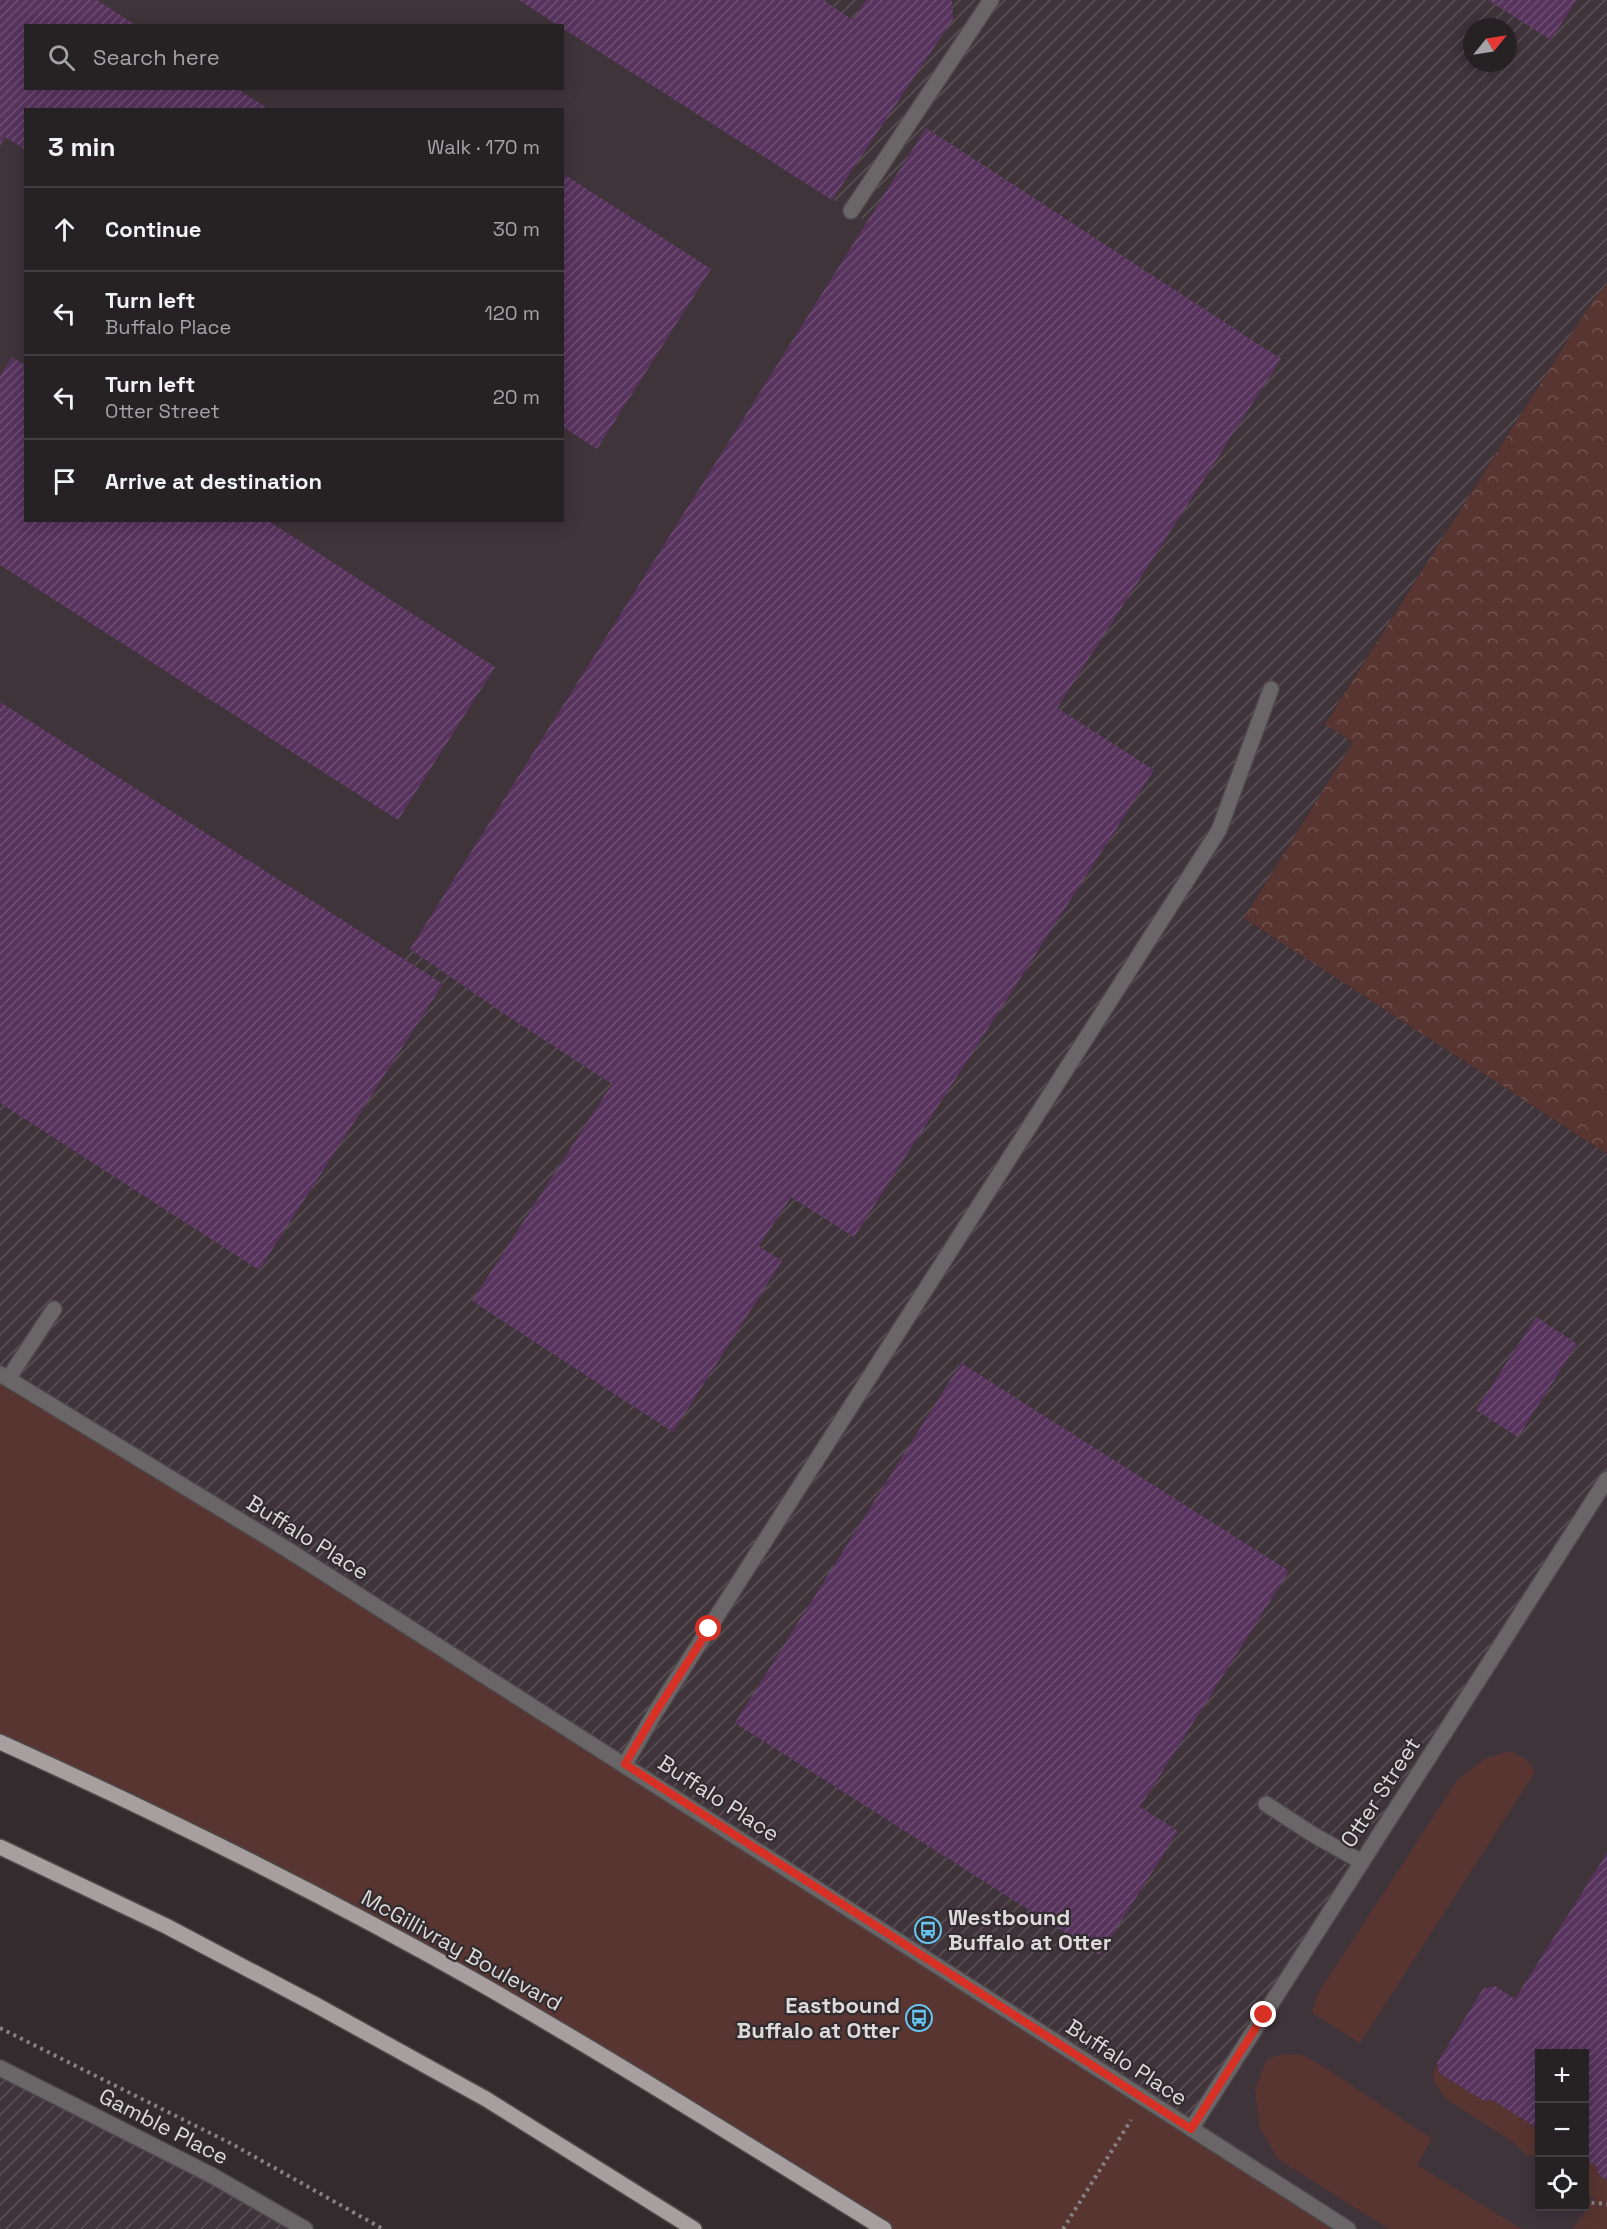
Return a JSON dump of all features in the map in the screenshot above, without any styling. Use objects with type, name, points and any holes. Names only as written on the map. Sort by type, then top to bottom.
[{"type":"main road","name":"McGillivray Boulevard","points":[[0,1742],[136,1803],[277,1874],[469,1978],[620,2065],[884,2229]]},
{"type":"main road","points":[[0,1847],[166,1926],[316,2005],[486,2100],[694,2229]]},
{"type":"street","points":[[851,211],[991,0]]},
{"type":"street","points":[[625,1764],[655,1713],[1219,830],[1271,689]]},
{"type":"street","points":[[4,1376],[54,1309]]},
{"type":"street","name":"Buffalo Place","points":[[4,1376],[285,1548],[1348,2229]]},
{"type":"street","name":"Otter Street","points":[[1191,2129],[1607,1479]]},
{"type":"street","points":[[1266,1804],[1312,1834],[1362,1862]]},
{"type":"street","name":"Gamble Place","points":[[0,2068],[213,2176],[305,2229]]},
{"type":"path","points":[[0,2028],[232,2144],[383,2229]]},
{"type":"path","points":[[1063,2229],[1144,2100]]},
{"type":"path","points":[[1589,2202],[1607,2204]]},
{"type":"shaded area","points":[[0,0],[519,0],[557,24],[24,24],[24,90],[564,90],[564,29],[867,222],[404,959],[0,702]]},
{"type":"shaded area","points":[[519,0],[1607,0],[1607,283],[1588,308],[1325,723],[1353,742],[1244,918],[1607,1154],[1607,1477],[1191,2129],[0,1374],[0,702],[404,959],[867,222],[564,29],[564,24],[559,24]]},
{"type":"shaded area","points":[[1607,1477],[1607,2229],[1348,2229],[1191,2129]]},
{"type":"shaded area","points":[[0,2068],[305,2229],[0,2229]]},
{"type":"green space","points":[[1607,283],[1607,1154],[1244,918],[1353,742],[1325,724],[1588,308]]},
{"type":"green space","points":[[0,1374],[1348,2229],[884,2229],[479,1983],[0,1742]]},
{"type":"green space","points":[[1510,1751],[1527,1760],[1535,1772],[1360,2043],[1312,2013],[1317,1995],[1458,1779],[1485,1759]]},
{"type":"green space","points":[[1284,2054],[1302,2055],[1324,2067],[1432,2139],[1417,2165],[1522,2229],[1389,2229],[1278,2159],[1260,2128],[1255,2089],[1267,2059]]},
{"type":"green space","points":[[1437,2063],[1439,2073],[1484,2101],[1491,2099],[1535,2127],[1535,2155],[1527,2156],[1513,2142],[1446,2099],[1435,2083],[1433,2074]]},
{"type":"green space","points":[[1589,2161],[1597,2167],[1599,2175],[1607,2180],[1607,2229],[1573,2229],[1585,2211],[1589,2211],[1589,2205],[1594,2198],[1589,2196]]},
{"type":"building","points":[[0,0],[97,0],[134,24],[24,24],[24,90],[239,90],[267,108],[24,108],[24,149],[5,137],[0,146]]},
{"type":"building","points":[[519,0],[823,0],[853,20],[866,0],[952,0],[953,19],[832,200],[564,29],[564,24],[556,24]]},
{"type":"building","points":[[1488,0],[1576,0],[1551,40]]},
{"type":"building","points":[[926,128],[1281,359],[1057,708],[1154,770],[854,1237],[791,1197],[759,1246],[782,1261],[673,1432],[472,1301],[612,1084],[410,949]]},
{"type":"building","points":[[564,174],[711,269],[597,449],[564,427]]},
{"type":"building","points":[[12,357],[24,365],[24,522],[270,522],[495,667],[398,820],[0,565],[0,376]]},
{"type":"building","points":[[0,702],[443,984],[259,1270],[0,1103]]},
{"type":"building","points":[[1536,1317],[1577,1344],[1518,1437],[1476,1410]]},
{"type":"building","points":[[961,1363],[1289,1571],[1140,1807],[1178,1831],[1100,1955],[735,1723]]},
{"type":"building","points":[[1607,1853],[1607,2180],[1599,2175],[1597,2167],[1589,2161],[1589,2049],[1535,2049],[1535,2127],[1491,2099],[1484,2101],[1439,2073],[1437,2063],[1483,1989],[1495,1986],[1515,1999]]},
{"type":"place","name":"Westbound Buffalo at Otter","points":[[928,1930]]},
{"type":"place","name":"Eastbound Buffalo at Otter","points":[[919,2018]]},
{"type":"route","points":[[709,1629],[625,1764],[1191,2129],[1264,2015]]}]
